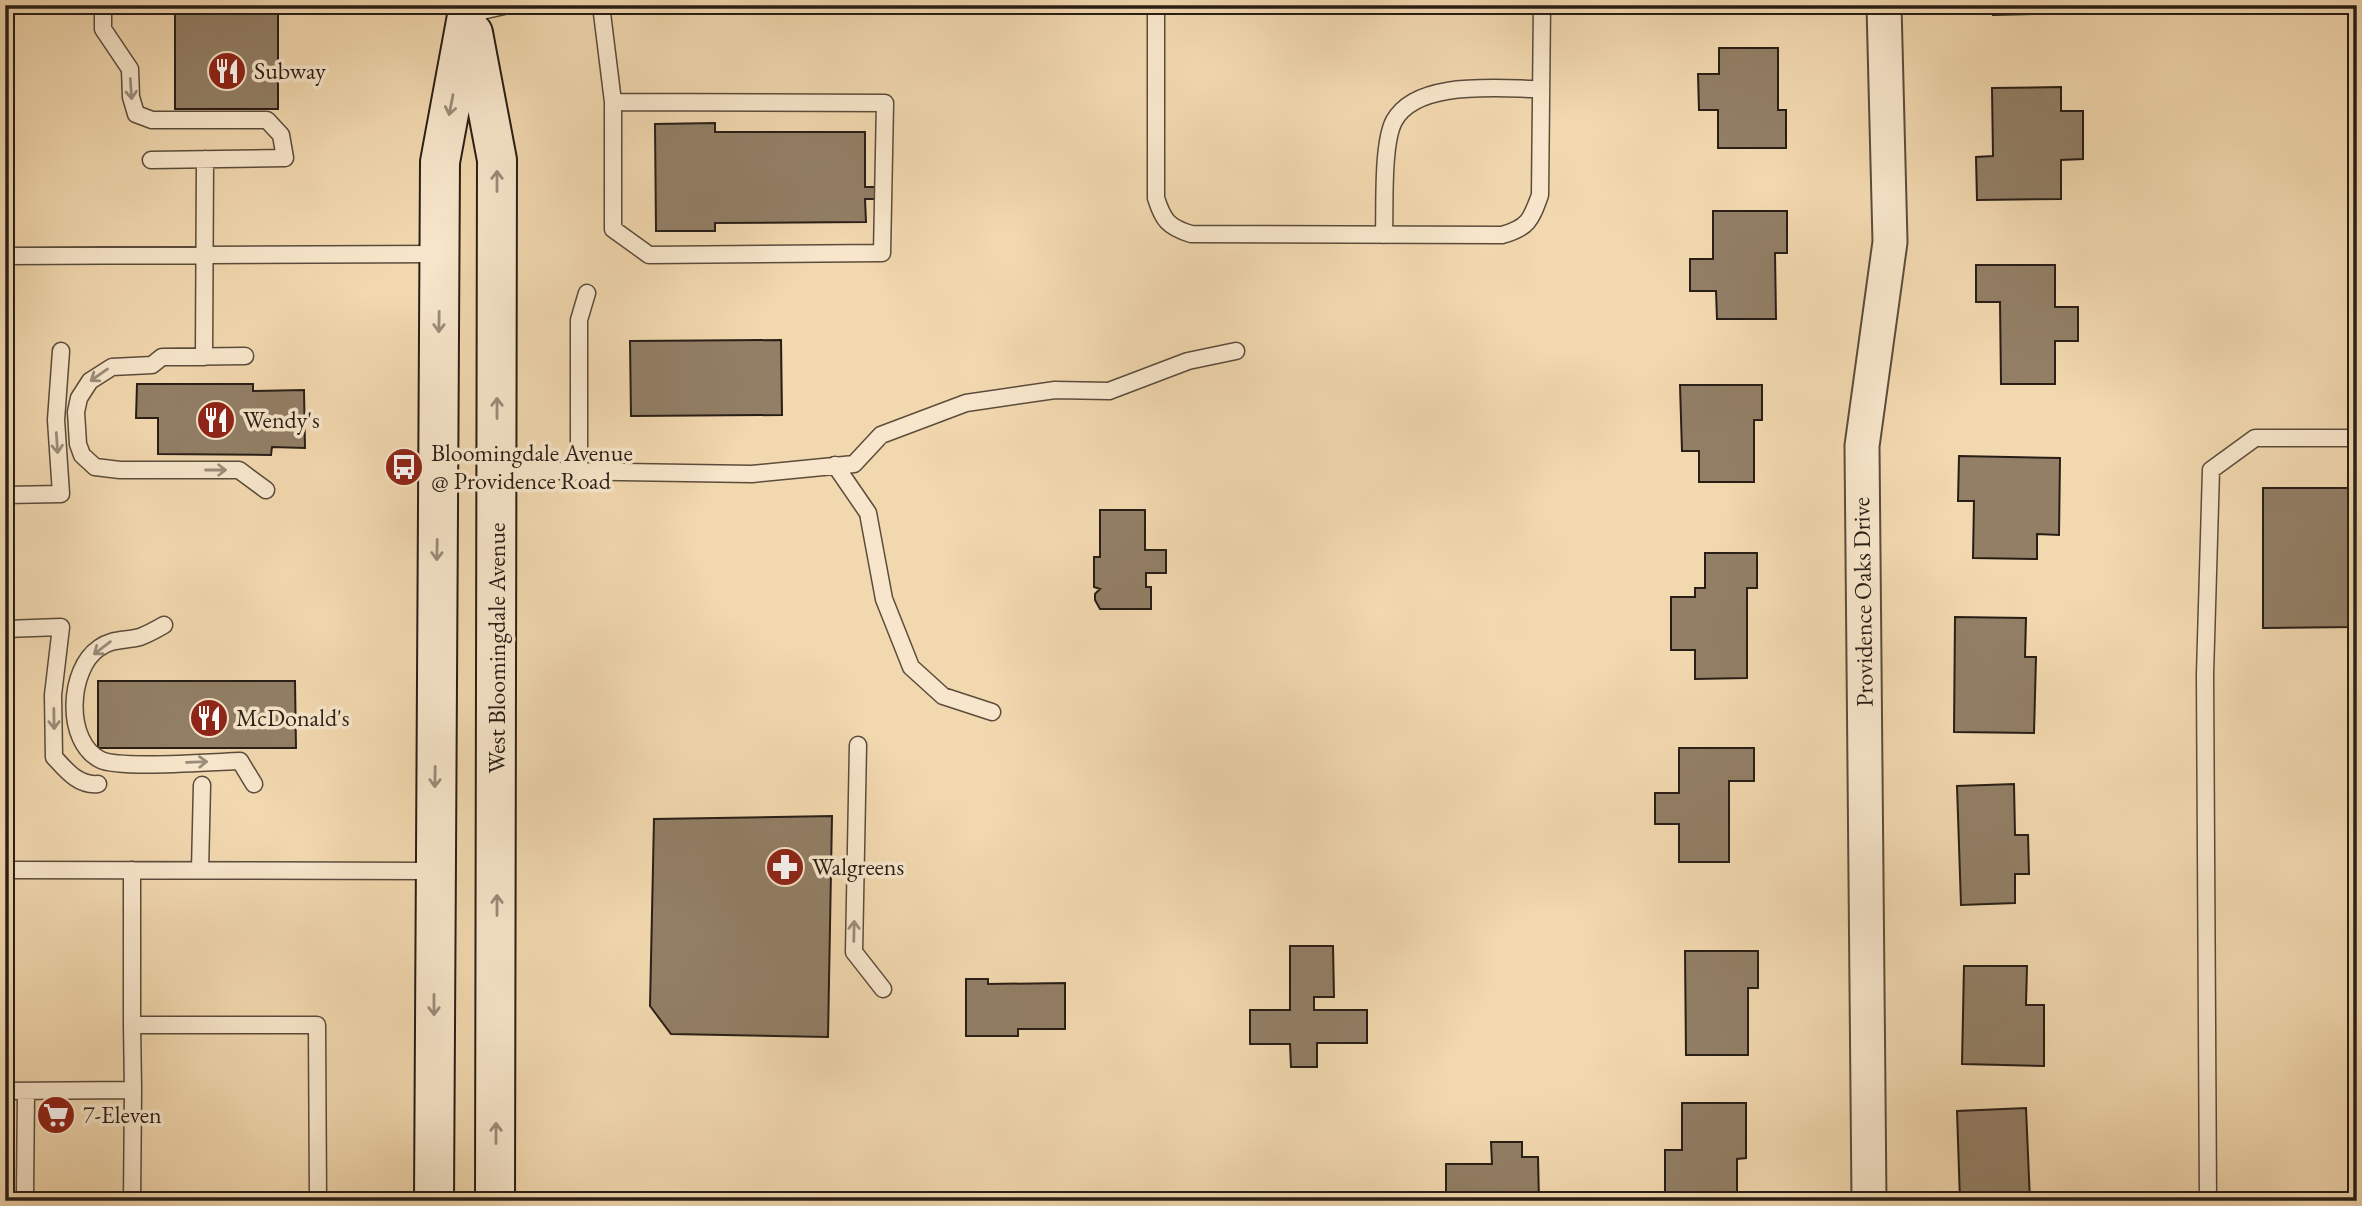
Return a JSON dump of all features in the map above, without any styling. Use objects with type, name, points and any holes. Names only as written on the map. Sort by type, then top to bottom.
[{"type":"main road","points":[[433,1201],[440,162],[469,10]]},
{"type":"main road","name":"West Bloomingdale Avenue","points":[[469,10],[498,160],[495,1201]]},
{"type":"street","name":"Providence Oaks Drive","points":[[1869,1201],[1862,446],[1890,242],[1884,5]]},
{"type":"lane","points":[[103,5],[103,29],[130,69],[131,97],[136,114],[152,120],[267,120],[281,135],[285,158],[151,160]]},
{"type":"lane","points":[[469,10],[508,5]]},
{"type":"lane","points":[[601,5],[613,102],[613,229],[649,255],[883,253],[886,103],[613,102]]},
{"type":"lane","points":[[1156,5],[1156,198],[1161,216],[1175,229],[1191,234],[1502,235],[1519,230],[1532,216],[1539,195],[1542,5]]},
{"type":"lane","points":[[1384,234],[1388,146],[1393,123],[1405,107],[1425,95],[1446,90],[1541,89]]},
{"type":"lane","points":[[204,357],[205,159]]},
{"type":"lane","points":[[5,256],[439,254]]},
{"type":"lane","points":[[579,471],[579,320],[587,293]]},
{"type":"lane","points":[[5,495],[61,494],[56,421],[61,351]]},
{"type":"lane","points":[[498,470],[752,474],[854,464],[881,435],[966,402],[1055,390],[1109,391],[1188,361],[1236,351]]},
{"type":"lane","points":[[246,356],[162,357],[152,365],[112,367],[90,382],[79,398],[76,429],[82,455],[95,467],[239,470],[266,490]]},
{"type":"lane","points":[[2208,1201],[2205,674],[2211,470],[2255,438],[2357,438]]},
{"type":"lane","points":[[835,466],[868,513],[884,599],[911,667],[943,696],[992,712]]},
{"type":"lane","points":[[164,625],[140,637],[113,640],[97,649],[83,670],[73,709],[87,750],[103,761],[240,761],[254,784]]},
{"type":"lane","points":[[5,629],[61,627],[53,695],[54,757],[75,778],[91,785],[98,784]]},
{"type":"lane","points":[[858,745],[854,952],[883,989]]},
{"type":"lane","points":[[200,870],[202,785]]},
{"type":"lane","points":[[5,870],[434,871]]},
{"type":"lane","points":[[132,870],[132,1201]]},
{"type":"lane","points":[[132,1025],[317,1025],[318,1201]]},
{"type":"lane","points":[[5,1091],[133,1090]]},
{"type":"lane","points":[[26,1091],[25,1193],[30,1201]]},
{"type":"building","points":[[175,5],[278,5],[278,109],[175,109]]},
{"type":"building","points":[[1993,5],[2079,5],[2080,13],[1993,15]]},
{"type":"building","points":[[1719,48],[1778,48],[1778,110],[1786,110],[1786,148],[1718,148],[1718,110],[1699,110],[1698,74],[1719,74]]},
{"type":"building","points":[[2061,87],[2061,111],[2083,111],[2083,159],[2061,160],[2061,199],[1977,200],[1976,157],[1993,156],[1992,88]]},
{"type":"building","points":[[2350,88],[2357,88],[2357,128],[2350,128]]},
{"type":"building","points":[[715,123],[715,132],[865,132],[865,187],[876,187],[876,199],[865,199],[866,222],[715,223],[715,231],[656,231],[655,124]]},
{"type":"building","points":[[2349,155],[2357,155],[2357,189],[2349,189]]},
{"type":"building","points":[[1713,211],[1787,211],[1787,253],[1775,253],[1776,319],[1717,319],[1716,291],[1690,291],[1690,259],[1713,259]]},
{"type":"building","points":[[2357,240],[2357,382],[2355,382]]},
{"type":"building","points":[[1976,265],[2055,265],[2055,307],[2078,307],[2078,341],[2055,341],[2055,384],[2001,384],[2000,302],[1976,302]]},
{"type":"building","points":[[781,340],[782,415],[631,416],[630,341]]},
{"type":"building","points":[[137,384],[253,384],[253,391],[304,390],[305,448],[272,447],[271,455],[158,454],[158,418],[136,418]]},
{"type":"building","points":[[1680,385],[1762,385],[1762,420],[1754,420],[1754,482],[1699,482],[1699,451],[1682,451]]},
{"type":"building","points":[[1959,456],[2060,458],[2059,535],[2037,534],[2037,559],[1973,558],[1974,501],[1958,501]]},
{"type":"building","points":[[2263,488],[2350,488],[2352,627],[2263,628]]},
{"type":"building","points":[[1100,510],[1145,510],[1145,550],[1166,550],[1166,573],[1146,573],[1146,587],[1151,587],[1151,609],[1100,609],[1095,600],[1095,594],[1100,589],[1094,587],[1094,557],[1100,557]]},
{"type":"building","points":[[1705,553],[1757,553],[1757,588],[1747,588],[1747,678],[1695,679],[1695,650],[1671,650],[1671,597],[1695,597],[1695,588],[1705,588]]},
{"type":"building","points":[[1955,617],[2026,618],[2025,657],[2036,657],[2034,733],[1954,732]]},
{"type":"building","points":[[98,681],[295,681],[296,748],[98,748]]},
{"type":"building","points":[[1679,748],[1754,748],[1754,781],[1729,781],[1729,862],[1679,862],[1679,824],[1655,824],[1655,793],[1679,793]]},
{"type":"building","points":[[2014,784],[2015,835],[2028,835],[2029,874],[2015,874],[2015,903],[1961,905],[1957,786]]},
{"type":"building","name":"Walgreens","points":[[832,816],[828,1037],[671,1034],[650,1006],[654,819]]},
{"type":"building","points":[[1290,946],[1333,946],[1334,997],[1314,997],[1314,1010],[1367,1010],[1367,1043],[1317,1043],[1317,1067],[1291,1067],[1290,1044],[1250,1044],[1250,1010],[1290,1010]]},
{"type":"building","points":[[1685,951],[1758,951],[1758,988],[1748,988],[1748,1055],[1686,1055]]},
{"type":"building","points":[[1964,966],[2027,966],[2026,1005],[2044,1005],[2044,1066],[1962,1064]]},
{"type":"building","points":[[966,979],[988,979],[988,984],[1065,983],[1065,1029],[1018,1029],[1018,1036],[966,1036]]},
{"type":"building","points":[[1682,1103],[1746,1103],[1746,1158],[1737,1159],[1737,1201],[1665,1201],[1665,1150],[1682,1150]]},
{"type":"building","points":[[2026,1108],[2030,1201],[1960,1201],[1957,1111]]},
{"type":"building","points":[[1491,1142],[1522,1142],[1522,1157],[1538,1157],[1539,1201],[1446,1201],[1446,1164],[1492,1164]]},
{"type":"place","name":"Subway","points":[[227,71]]},
{"type":"place","name":"Wendy's","points":[[216,420]]},
{"type":"place","name":"Bloomingdale Avenue @ Providence Road","points":[[404,467]]},
{"type":"place","name":"McDonald's","points":[[209,718]]},
{"type":"place","name":"Walgreens","points":[[785,867]]},
{"type":"place","name":"7-Eleven","points":[[56,1115]]}]
